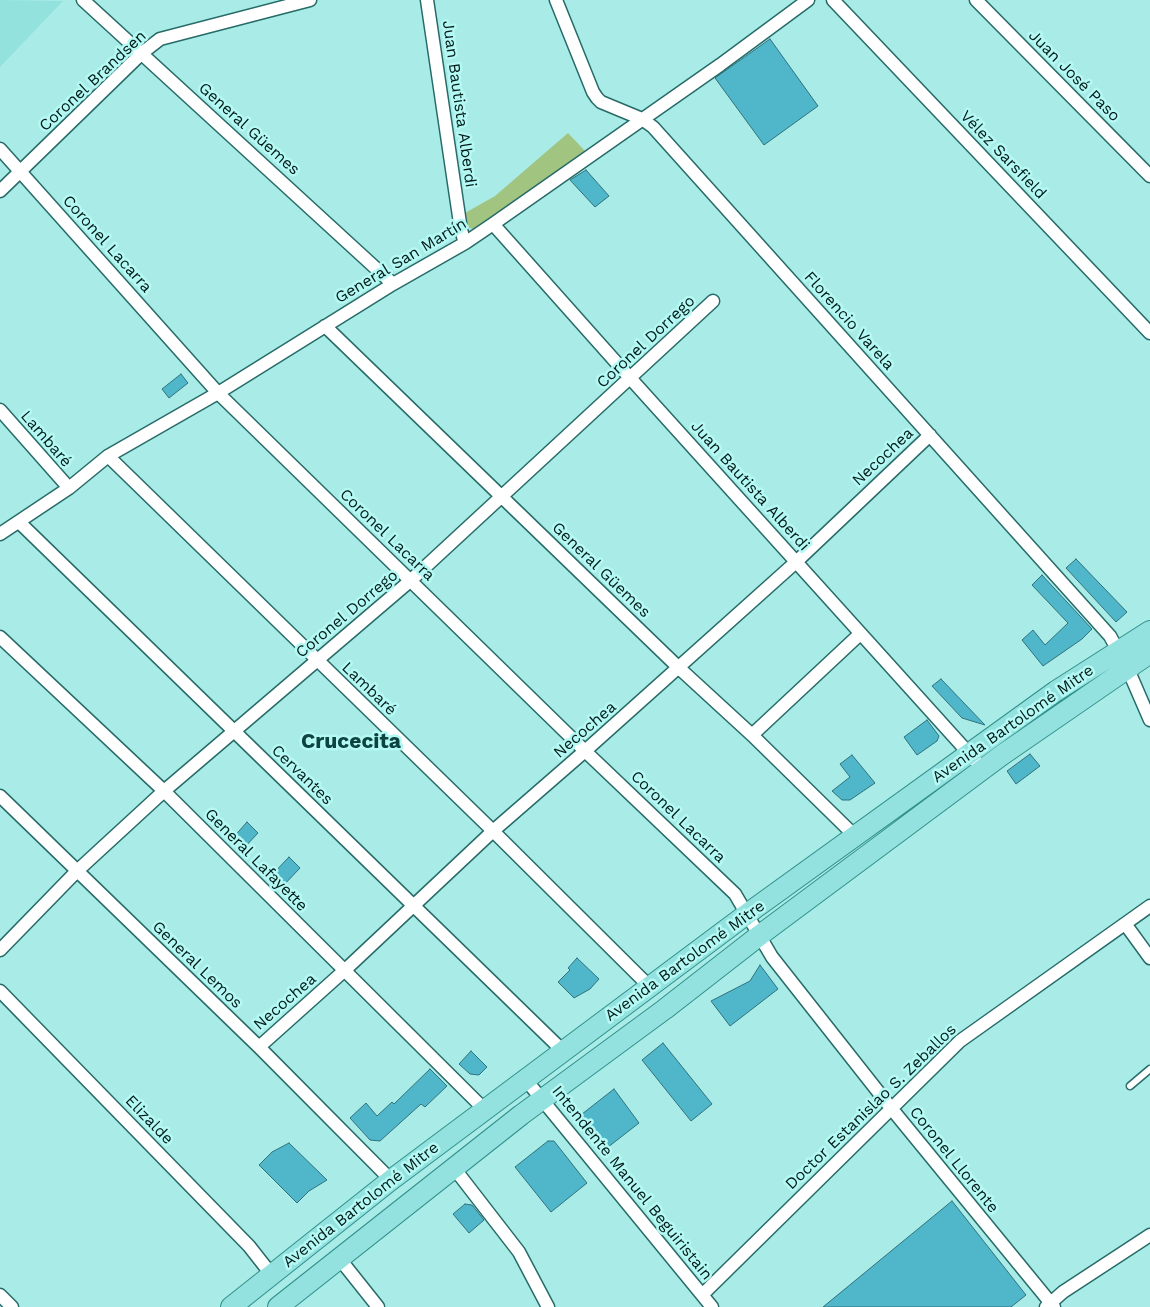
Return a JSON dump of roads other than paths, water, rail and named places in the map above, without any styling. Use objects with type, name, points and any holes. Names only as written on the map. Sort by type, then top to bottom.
[{"type":"main road","name":"Avenida Bartolomé Mitre","points":[[278,1307],[338,1258],[542,1100],[983,770],[1123,659],[1150,631]]},
{"type":"main road","name":"Avenida Bartolomé Mitre","points":[[230,1307],[391,1180],[563,1051],[747,914],[1056,691],[1123,659],[1150,653]]},
{"type":"street","name":"General Güemes","points":[[83,0],[393,284]]},
{"type":"street","name":"Coronel Brandsen","points":[[0,191],[142,53],[164,37],[310,0]]},
{"type":"street","name":"Juan Bautista Alberdi","points":[[427,0],[461,230],[465,243]]},
{"type":"street","name":"Florencio Varela","points":[[556,0],[597,98],[601,102],[642,119],[652,127],[1110,636],[1123,659],[1150,720]]},
{"type":"street","name":"General San Martín","points":[[0,534],[68,488],[108,456],[218,393],[393,284],[465,243],[808,0]]},
{"type":"street","name":"Vélez Sarsfield","points":[[833,0],[1150,333]]},
{"type":"street","name":"Juan José Paso","points":[[976,0],[1150,176]]},
{"type":"street","name":"Coronel Lacarra","points":[[0,149],[218,393],[585,751],[735,894],[760,935]]},
{"type":"street","name":"Juan Bautista Alberdi","points":[[493,224],[983,770]]},
{"type":"street","name":"Coronel Dorrego","points":[[0,950],[77,871],[164,791],[410,581],[714,301]]},
{"type":"street","name":"General Güemes","points":[[325,326],[856,836]]},
{"type":"street","name":"Lambaré","points":[[0,410],[68,488]]},
{"type":"street","name":"Necochea","points":[[259,1047],[414,907],[493,831],[679,668],[796,562],[930,435]]},
{"type":"street","name":"Lambaré","points":[[108,456],[493,831],[650,987]]},
{"type":"street","name":"Cervantes","points":[[19,522],[563,1051]]},
{"type":"street","points":[[752,735],[860,634]]},
{"type":"street","name":"General Lafayette","points":[[0,637],[164,791],[486,1110]]},
{"type":"street","name":"General Lemos","points":[[0,796],[259,1047],[391,1180]]},
{"type":"street","name":"Doctor Estanislao S. Zeballos","points":[[702,1295],[960,1041],[1150,906]]},
{"type":"street","points":[[1126,924],[1150,958]]},
{"type":"street","name":"Coronel Llorente","points":[[760,935],[772,957],[1050,1306]]},
{"type":"street","name":"Elizalde","points":[[0,991],[249,1246],[272,1274]]},
{"type":"street","name":"Intendente Manuel Beguiristain","points":[[526,1080],[712,1307]]},
{"type":"street","points":[[454,1168],[519,1252],[548,1307]]},
{"type":"street","points":[[1050,1306],[1063,1292],[1150,1235]]},
{"type":"street","points":[[338,1258],[378,1307]]},
{"type":"street","points":[[0,1294],[12,1307]]},
{"type":"lane","points":[[1130,1086],[1150,1069]]},
{"type":"district","name":"Crucecita","points":[[351,742]]}]
